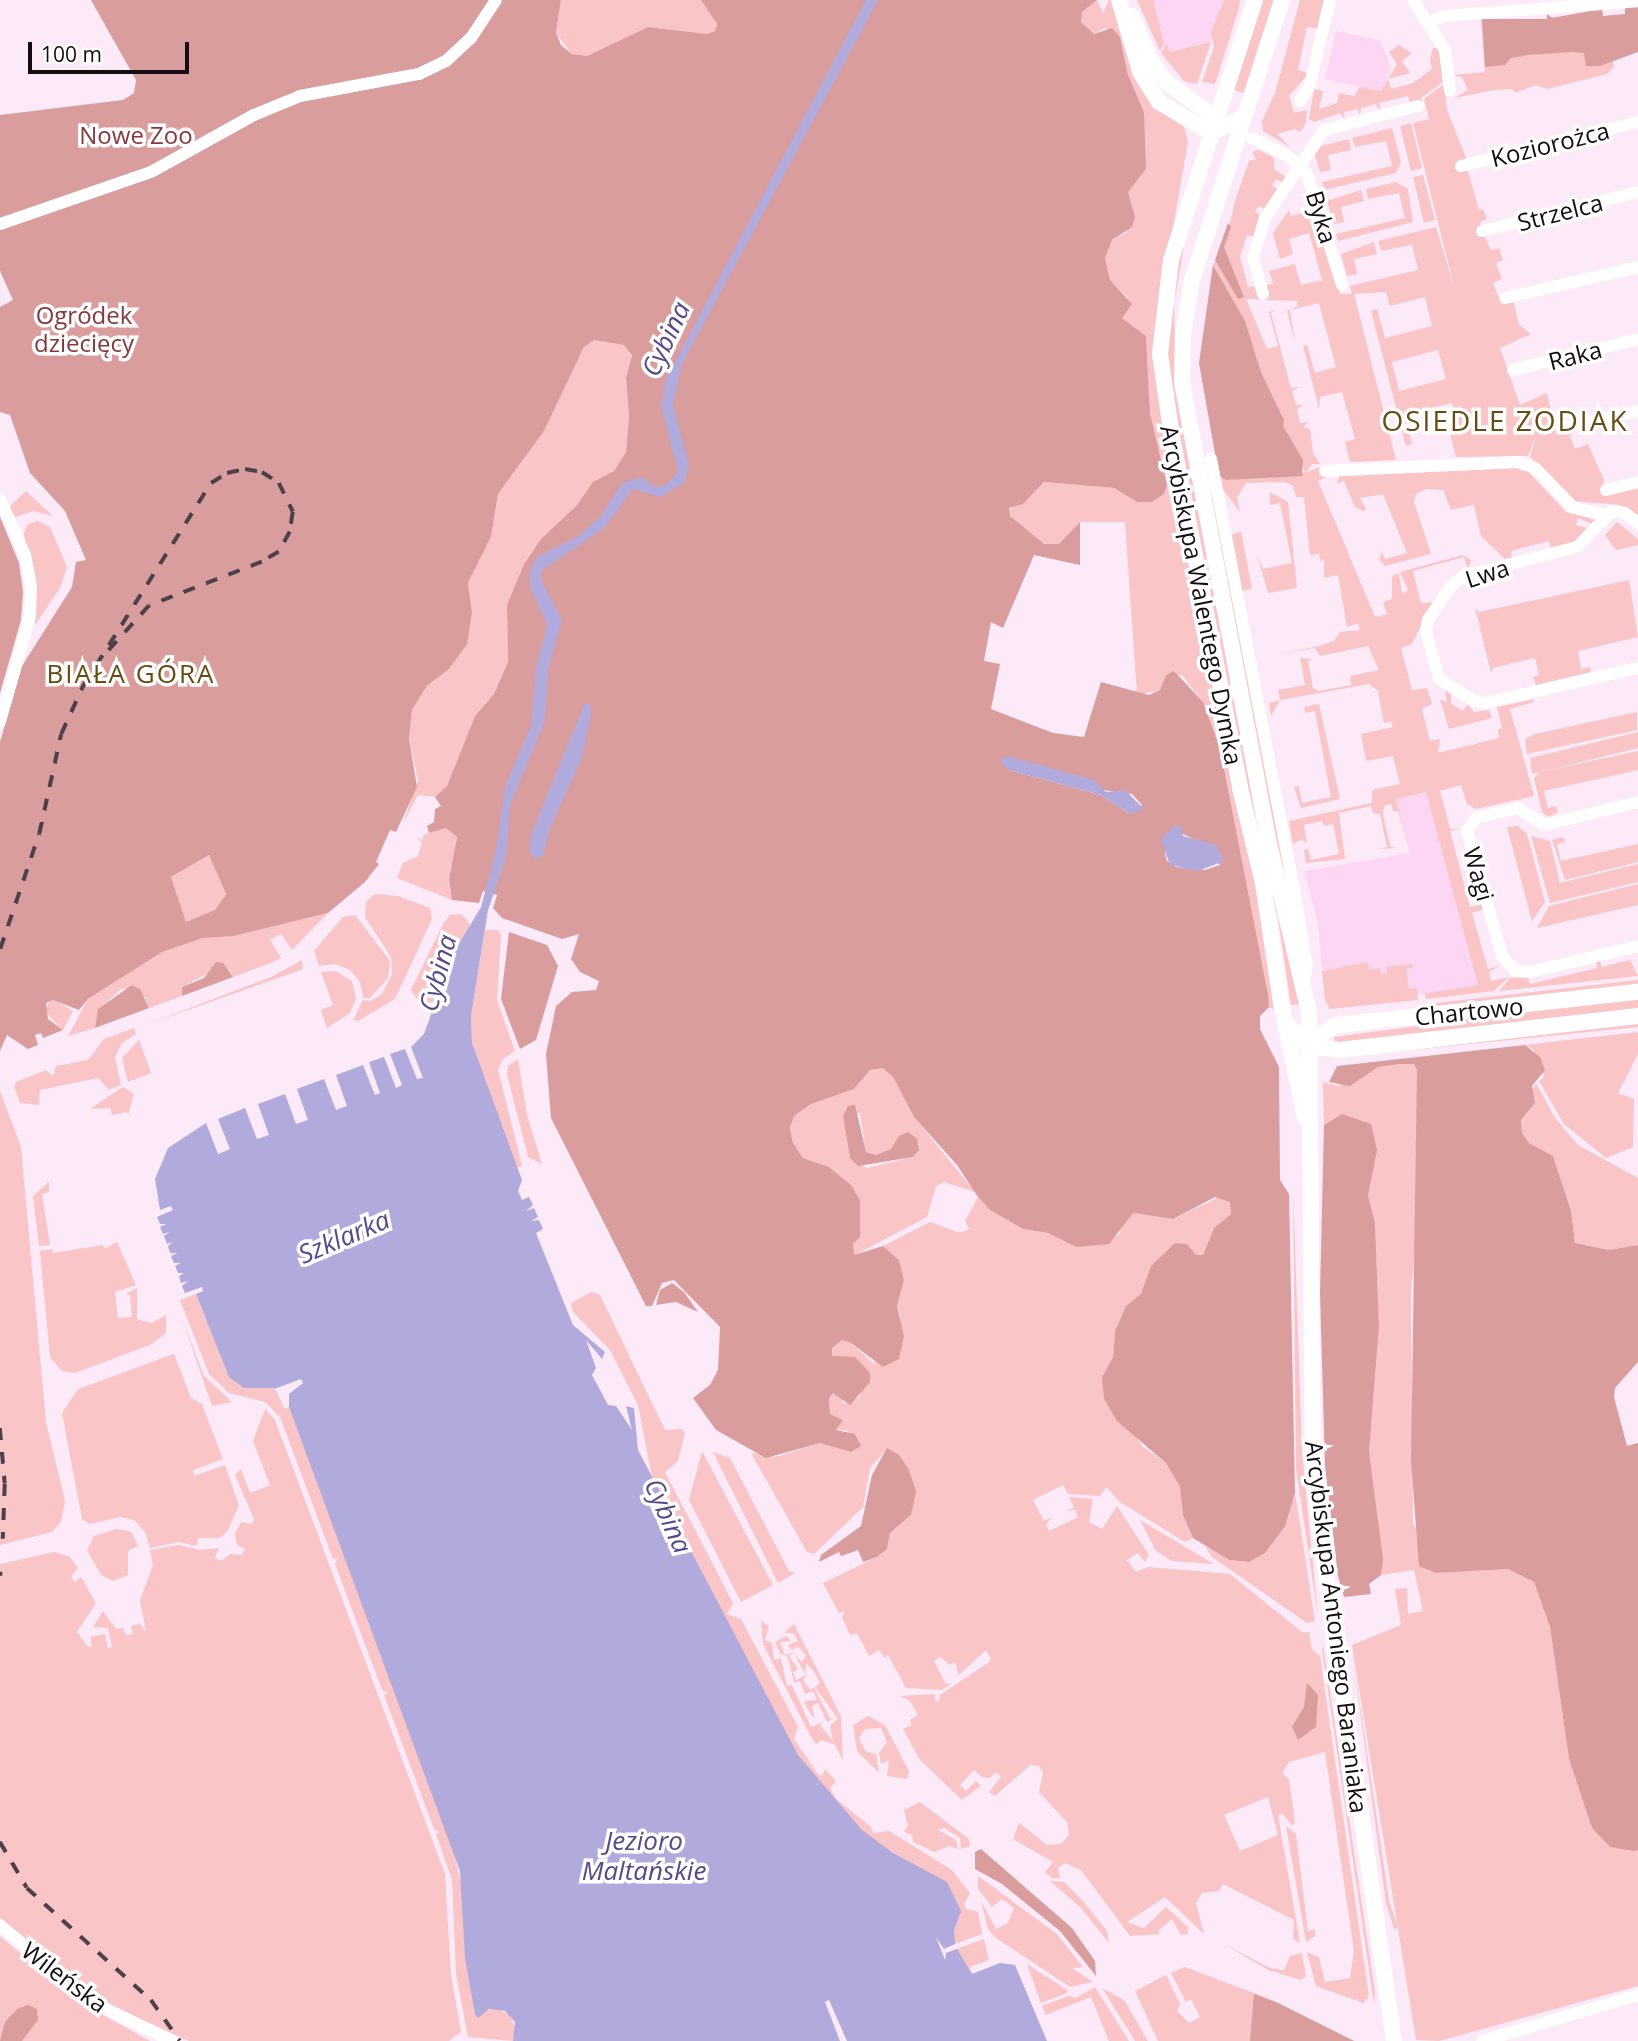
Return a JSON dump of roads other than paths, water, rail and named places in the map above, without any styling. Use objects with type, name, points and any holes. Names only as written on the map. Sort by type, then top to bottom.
[{"type":"street","points":[[0,224],[150,172],[254,115],[300,96],[419,74],[446,61],[471,38],[496,0]]},
{"type":"street","points":[[1119,0],[1136,62],[1151,93],[1175,114],[1216,127],[1244,117],[1252,138],[1232,155],[1216,127],[1162,75],[1142,41],[1127,0]]},
{"type":"street","name":"Arcybiskupa Walentego Dymka","points":[[1255,0],[1167,277],[1160,331],[1162,376],[1240,788],[1263,883],[1284,1021],[1293,1060]]},
{"type":"street","name":"Arcybiskupa Walentego Dymka","points":[[1282,0],[1195,270],[1183,335],[1183,394],[1271,852],[1304,982],[1309,1012],[1309,1043]]},
{"type":"street","points":[[1300,101],[1310,85],[1329,0]]},
{"type":"street","points":[[1413,0],[1445,50],[1450,91]]},
{"type":"street","points":[[1429,22],[1445,16],[1635,1]]},
{"type":"street","points":[[1263,294],[1253,257],[1265,218],[1324,130],[1418,106]]},
{"type":"street","name":"Koziorożca","points":[[1461,166],[1638,122]]},
{"type":"street","name":"Byka","points":[[1252,138],[1281,151],[1300,166],[1318,197],[1342,285]]},
{"type":"street","name":"Strzelca","points":[[1482,231],[1638,192]]},
{"type":"street","points":[[1505,298],[1638,267]]},
{"type":"street","name":"Raka","points":[[1513,370],[1638,339]]},
{"type":"street","points":[[1562,428],[1638,411]]},
{"type":"street","points":[[1211,459],[1294,888],[1307,966],[1304,982]]},
{"type":"street","points":[[1325,471],[1517,462],[1535,468],[1574,508],[1607,514],[1618,510],[1638,523]]},
{"type":"street","points":[[1198,476],[1214,485]]},
{"type":"street","points":[[1606,490],[1638,482]]},
{"type":"street","points":[[0,499],[25,555],[31,586],[30,616],[0,721]]},
{"type":"street","name":"Lwa","points":[[1607,514],[1577,547],[1464,576],[1451,586],[1428,620],[1426,634],[1439,679],[1485,703],[1638,668]]},
{"type":"street","name":"Wagi","points":[[1638,802],[1544,825],[1518,808],[1476,818],[1467,831],[1502,956],[1516,971],[1530,972],[1638,946]]},
{"type":"street","name":"Chartowo","points":[[1293,1060],[1309,1043],[1337,1025],[1638,992]]},
{"type":"street","points":[[1309,1012],[1337,1025]]},
{"type":"street","name":"Chartowo","points":[[1309,1043],[1339,1050],[1638,1016]]},
{"type":"street","points":[[1284,1021],[1309,1043]]},
{"type":"street","name":"Arcybiskupa Antoniego Baraniaka","points":[[1309,1043],[1313,1088],[1307,1127],[1310,1397],[1318,1511],[1394,2041]]},
{"type":"street","points":[[1313,1088],[1322,1063],[1339,1050]]},
{"type":"street","name":"Arcybiskupa Antoniego Baraniaka","points":[[1293,1060],[1307,1127]]},
{"type":"street","name":"Wileńska","points":[[0,1925],[92,2001],[172,2041]]},
{"type":"street","points":[[1482,2041],[1518,2036],[1637,2000]]},
{"type":"water","name":"Jezioro Maltańskie","points":[[866,0],[878,0],[682,364],[673,405],[689,465],[685,482],[660,497],[633,489],[604,528],[541,571],[541,580],[562,620],[548,670],[545,721],[510,805],[506,858],[488,910],[471,1016],[472,1043],[522,1180],[518,1191],[522,1200],[529,1197],[533,1205],[526,1211],[534,1208],[538,1217],[531,1221],[539,1220],[543,1229],[536,1233],[573,1325],[605,1352],[602,1359],[586,1340],[596,1368],[592,1375],[608,1405],[616,1406],[632,1430],[626,1406],[634,1408],[638,1450],[798,1755],[862,1830],[893,1853],[947,1882],[961,1911],[954,1930],[955,1944],[944,1949],[936,1937],[945,1960],[946,1953],[957,1949],[972,1974],[1000,1963],[1015,1965],[1047,2041],[847,2041],[829,2000],[825,2002],[840,2041],[513,2041],[515,2022],[505,2011],[489,2009],[478,2018],[475,2014],[465,1958],[460,1871],[289,1407],[289,1394],[303,1383],[301,1379],[277,1388],[244,1388],[229,1377],[196,1294],[203,1291],[202,1287],[185,1293],[182,1286],[188,1281],[181,1283],[179,1276],[184,1273],[178,1273],[175,1266],[181,1263],[174,1263],[171,1256],[177,1253],[170,1253],[168,1246],[173,1242],[167,1244],[164,1236],[169,1232],[163,1234],[160,1227],[166,1224],[160,1224],[157,1217],[173,1210],[171,1206],[160,1210],[155,1179],[168,1148],[206,1123],[218,1154],[230,1149],[218,1119],[245,1108],[257,1139],[269,1135],[258,1104],[285,1094],[296,1124],[308,1120],[297,1089],[324,1079],[336,1110],[347,1106],[336,1075],[363,1065],[375,1095],[380,1093],[369,1062],[384,1057],[396,1088],[402,1085],[390,1054],[405,1049],[417,1079],[423,1078],[411,1047],[424,1034],[453,954],[481,907],[496,851],[505,786],[531,726],[536,669],[547,624],[530,586],[530,570],[537,557],[577,537],[600,517],[622,483],[642,477],[655,487],[665,486],[678,472],[661,406],[666,379]]},
{"type":"water","points":[[585,703],[591,706],[591,714],[582,757],[549,831],[543,856],[535,859],[529,849],[532,832]]},
{"type":"water","points":[[1007,756],[1094,780],[1106,792],[1125,790],[1144,809],[1130,814],[1101,795],[1009,770],[1000,761]]},
{"type":"water","points":[[1174,826],[1181,826],[1183,836],[1216,845],[1224,861],[1198,871],[1170,865],[1161,839]]},
{"type":"railway","points":[[0,949],[39,834],[61,734],[83,686],[211,483],[227,473],[245,469],[262,472],[279,483],[293,512],[290,532],[279,552],[262,562],[149,606],[102,658]]},
{"type":"railway","points":[[0,1428],[5,1484],[3,1539]]},
{"type":"railway","points":[[0,1842],[27,1888],[151,2000],[180,2041]]},
{"type":"district","name":"OSIEDLE ZODIAK","points":[[1505,420]]},
{"type":"district","name":"BIAŁA GÓRA","points":[[131,674]]},
{"type":"park label","name":"Nowe Zoo","points":[[136,135]]},
{"type":"park label","name":"Ogródek dziecięcy","points":[[84,329]]},
{"type":"water label","name":"Cybina","points":[[666,339]]},
{"type":"water label","name":"Cybina","points":[[438,973]]},
{"type":"water label","name":"Szklarka","points":[[344,1237]]},
{"type":"water label","name":"Cybina","points":[[668,1516]]}]
